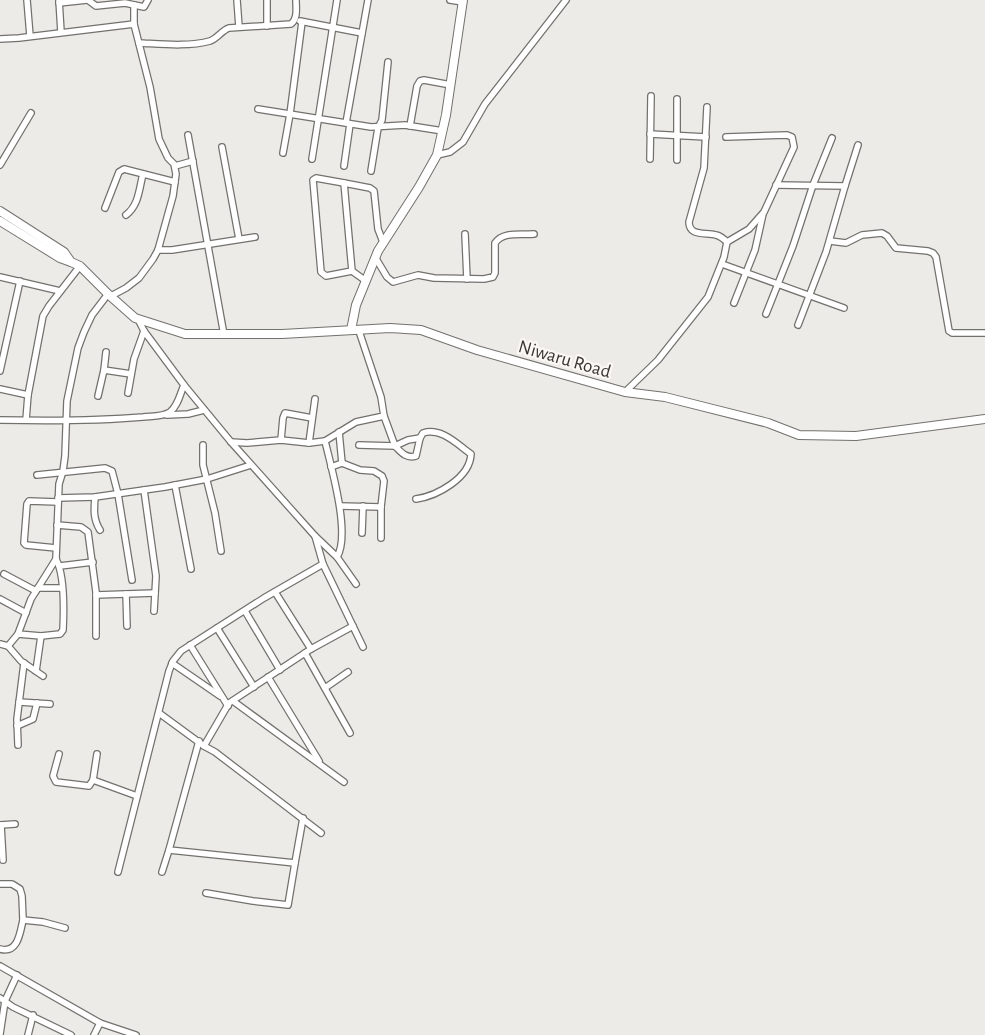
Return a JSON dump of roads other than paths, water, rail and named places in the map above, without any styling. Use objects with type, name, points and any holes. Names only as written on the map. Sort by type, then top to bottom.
[{"type":"street","points":[[27,0],[30,36]]},
{"type":"street","points":[[61,32],[59,1],[88,0],[96,6],[117,2],[144,7],[148,0]]},
{"type":"street","points":[[237,0],[238,27]]},
{"type":"street","points":[[267,0],[267,26]]},
{"type":"street","points":[[139,43],[201,42],[215,38],[222,30],[238,27],[291,24],[296,18],[296,0]]},
{"type":"street","points":[[312,159],[337,0]]},
{"type":"street","points":[[344,166],[348,124],[368,0]]},
{"type":"street","points":[[416,499],[432,495],[452,484],[460,476],[470,458],[470,454],[454,441],[434,431],[423,433],[416,456],[403,454],[395,446],[384,416],[381,397],[355,330],[356,305],[375,257],[437,155],[451,85],[463,1],[450,0]]},
{"type":"street","points":[[437,155],[450,152],[463,142],[485,104],[566,0]]},
{"type":"street","points":[[18,634],[41,636],[62,633],[62,588],[56,548],[59,484],[63,471],[66,401],[72,373],[84,332],[92,315],[110,295],[126,288],[139,278],[158,250],[173,196],[175,166],[159,139],[150,87],[134,24],[134,5]]},
{"type":"street","points":[[296,18],[302,22],[362,33]]},
{"type":"street","points":[[283,153],[302,22]]},
{"type":"street","points":[[0,39],[134,24]]},
{"type":"street","points":[[371,171],[378,128],[382,120],[388,62]]},
{"type":"street","points":[[410,126],[418,84],[424,80],[451,85]]},
{"type":"street","points":[[650,159],[651,96]]},
{"type":"street","points":[[677,99],[677,160]]},
{"type":"street","points":[[707,107],[704,168],[689,228],[697,233],[718,235],[727,242]]},
{"type":"street","points":[[258,109],[378,128],[395,125],[443,131]]},
{"type":"street","points":[[0,166],[31,112]]},
{"type":"street","points":[[650,134],[706,138]]},
{"type":"street","points":[[188,135],[224,335]]},
{"type":"street","points":[[726,137],[787,135],[792,137],[794,147],[764,212],[755,250],[734,303]]},
{"type":"street","points":[[766,314],[832,138]]},
{"type":"street","points":[[798,325],[830,241],[858,145]]},
{"type":"street","points":[[222,147],[239,239]]},
{"type":"street","points":[[175,166],[193,161]]},
{"type":"street","points":[[105,208],[119,172],[124,169],[175,182]]},
{"type":"street","points":[[126,215],[136,204],[143,174]]},
{"type":"street","points":[[366,281],[352,271],[326,276],[321,272],[313,180],[316,178],[344,183],[370,188],[374,191],[378,230],[384,242]]},
{"type":"street","points":[[344,183],[352,271]]},
{"type":"street","points":[[776,185],[845,186]]},
{"type":"street","points":[[0,212],[56,246],[64,252],[71,262]]},
{"type":"street","points":[[626,392],[658,360],[704,303],[722,264],[727,242],[749,229],[764,212]]},
{"type":"street","points":[[0,221],[60,258],[80,266],[137,320],[204,410],[315,536],[337,558],[356,584]]},
{"type":"street","points":[[830,241],[846,243],[862,235],[882,233],[887,236],[896,248],[933,253],[936,257],[950,331],[952,333],[985,333]]},
{"type":"street","points":[[465,234],[467,279]]},
{"type":"street","points":[[375,257],[387,277],[393,282],[418,275],[434,278],[484,279],[493,276],[495,273],[495,243],[500,237],[505,235],[534,234]]},
{"type":"street","points":[[158,250],[172,250],[255,237]]},
{"type":"street","points":[[722,264],[844,308]]},
{"type":"street","points":[[26,420],[28,395],[44,316],[49,306],[80,266]]},
{"type":"street","points":[[0,277],[60,291]]},
{"type":"street","points":[[0,371],[20,281]]},
{"type":"street","name":"Niwaru Road","points":[[137,320],[185,334],[282,334],[390,328],[421,330],[477,350],[626,392],[665,397],[768,423],[799,435],[856,436],[985,419]]},
{"type":"street","points":[[128,393],[134,359],[144,331]]},
{"type":"street","points":[[98,396],[106,352]]},
{"type":"street","points":[[104,370],[131,374]]},
{"type":"street","points":[[164,414],[170,412],[175,406],[184,385]]},
{"type":"street","points":[[0,389],[28,395]]},
{"type":"street","points":[[308,444],[315,399]]},
{"type":"street","points":[[0,420],[65,421],[188,414],[204,410]]},
{"type":"street","points":[[281,440],[285,414],[312,418]]},
{"type":"street","points":[[231,442],[247,443],[281,440],[308,444],[325,441],[356,422],[384,416]]},
{"type":"street","points":[[339,432],[342,463]]},
{"type":"street","points":[[359,445],[395,446],[408,440],[420,438]]},
{"type":"street","points":[[325,441],[340,506],[341,543],[337,558]]},
{"type":"street","points":[[203,445],[202,454],[206,479],[215,513],[221,551]]},
{"type":"street","points":[[331,467],[342,463],[360,470],[374,471],[382,476],[384,481],[381,507],[381,538]]},
{"type":"street","points":[[56,548],[26,545],[24,543],[27,504],[29,501],[95,497],[174,485],[206,479],[251,464]]},
{"type":"street","points":[[37,475],[108,468],[112,471],[118,494],[132,580]]},
{"type":"street","points":[[174,485],[191,569]]},
{"type":"street","points":[[144,490],[156,576],[154,611]]},
{"type":"street","points":[[95,497],[94,516],[100,530]]},
{"type":"street","points":[[340,506],[381,507]]},
{"type":"street","points":[[362,533],[363,506]]},
{"type":"street","points":[[57,525],[81,527],[86,529],[89,536],[96,595],[96,636]]},
{"type":"street","points":[[315,536],[323,564],[363,647]]},
{"type":"street","points":[[8,646],[18,634],[37,590],[56,558]]},
{"type":"street","points":[[60,566],[93,562]]},
{"type":"street","points":[[118,872],[172,663],[181,651],[190,645],[323,564]]},
{"type":"street","points":[[4,574],[37,590],[62,588]]},
{"type":"street","points":[[276,592],[311,649]]},
{"type":"street","points":[[96,595],[155,593]]},
{"type":"street","points":[[126,594],[127,626]]},
{"type":"street","points":[[0,599],[26,612]]},
{"type":"street","points":[[244,611],[280,670]]},
{"type":"street","points":[[204,746],[233,700],[311,649],[353,626]]},
{"type":"street","points":[[218,628],[254,687]]},
{"type":"street","points":[[36,671],[41,636]]},
{"type":"street","points":[[0,644],[8,646],[24,663],[43,676]]},
{"type":"street","points":[[190,645],[228,706]]},
{"type":"street","points":[[305,653],[350,733]]},
{"type":"street","points":[[18,745],[17,726],[24,663]]},
{"type":"street","points":[[172,663],[222,697]]},
{"type":"street","points":[[325,688],[348,672]]},
{"type":"street","points":[[268,677],[320,764]]},
{"type":"street","points":[[233,700],[344,782]]},
{"type":"street","points":[[19,702],[50,704]]},
{"type":"street","points":[[17,726],[33,719],[37,703]]},
{"type":"street","points":[[159,713],[222,757],[321,833]]},
{"type":"street","points":[[162,872],[199,740]]},
{"type":"street","points":[[59,754],[53,776],[56,782],[88,786],[93,780],[97,754]]},
{"type":"street","points":[[93,780],[137,796]]},
{"type":"street","points":[[206,893],[288,905],[303,818]]},
{"type":"street","points":[[3,860],[0,825],[16,824]]},
{"type":"street","points":[[169,850],[295,863]]},
{"type":"street","points":[[0,884],[12,884],[20,888],[23,920],[18,940],[13,947],[9,950],[0,949]]},
{"type":"street","points":[[23,920],[43,922],[65,928]]},
{"type":"street","points":[[0,966],[100,1023],[136,1035]]},
{"type":"street","points":[[0,1034],[2,1000],[17,975]]},
{"type":"street","points":[[2,1000],[71,1035]]},
{"type":"street","points":[[28,1035],[33,1015]]},
{"type":"street","points":[[94,1035],[100,1023]]},
{"type":"street","points":[[56,1035],[57,1028]]}]
